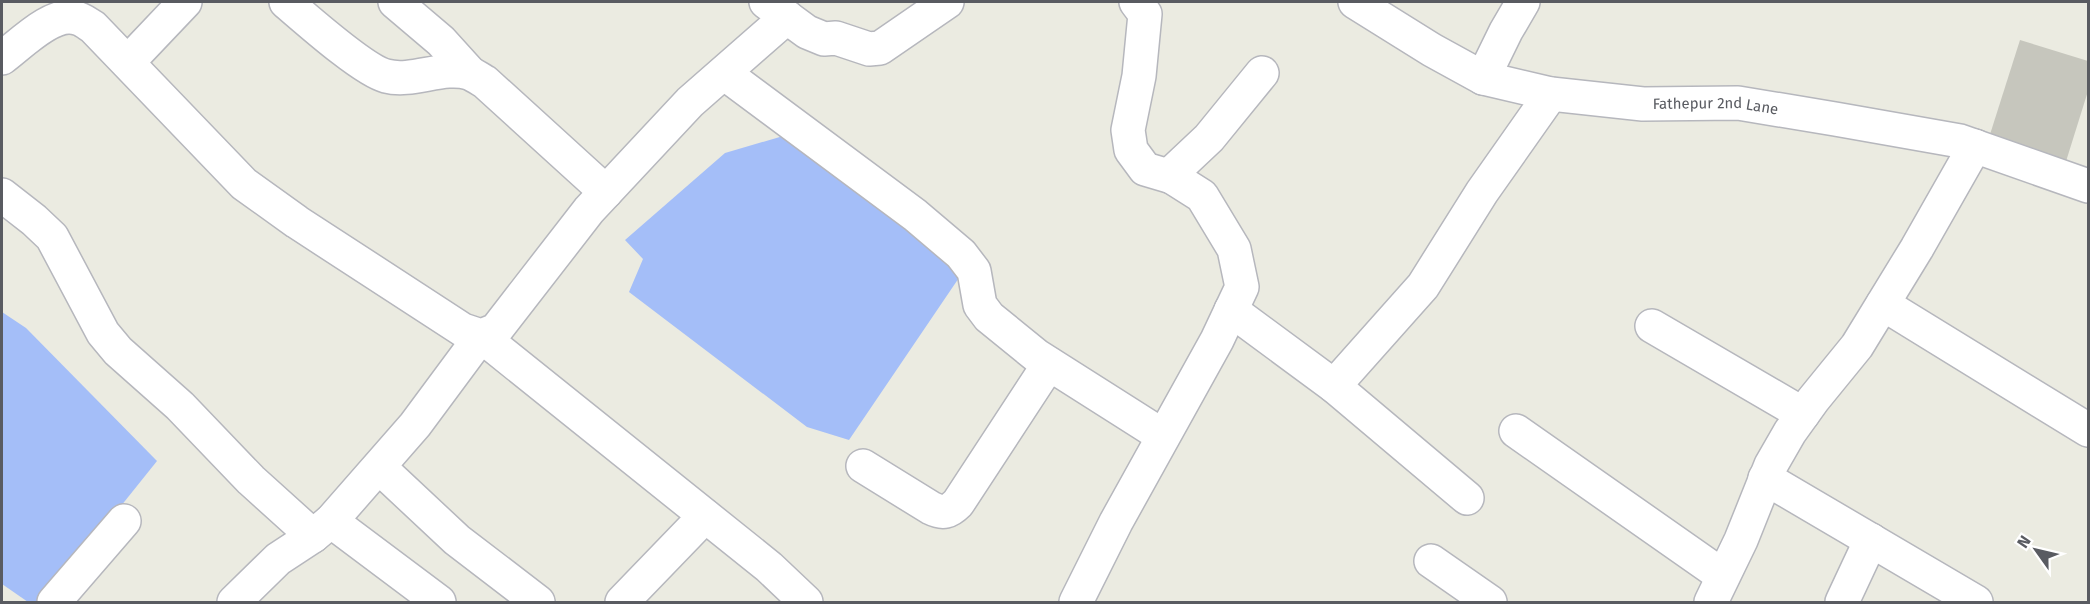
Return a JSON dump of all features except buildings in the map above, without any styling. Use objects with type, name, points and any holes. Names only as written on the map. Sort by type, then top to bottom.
[{"type":"street","points":[[128,62],[185,2]]},
{"type":"street","points":[[286,2],[364,64],[385,76],[398,78],[455,72],[470,73]]},
{"type":"street","points":[[395,2],[441,41],[470,73],[485,82],[606,192]]},
{"type":"street","points":[[234,603],[278,559],[322,529],[379,467],[415,425],[481,336],[496,330],[589,210],[690,102],[724,73],[777,10],[807,32],[824,39],[836,38],[869,48],[879,48],[947,2]]},
{"type":"street","points":[[1076,603],[1116,522],[1217,340],[1242,287],[1234,249],[1202,196],[1172,177],[1145,169],[1131,150],[1128,130],[1139,76],[1145,14],[1136,2]]},
{"type":"street","name":"Fathepur 2nd Lane","points":[[1355,2],[1432,51],[1484,78],[1551,94],[1643,104],[1738,103],[1949,139],[2088,186]]},
{"type":"street","points":[[1484,78],[1506,31],[1523,2]]},
{"type":"street","points":[[2,58],[46,24],[64,17],[76,18],[93,27],[244,184],[297,222],[463,330],[481,336],[769,567],[806,603]]},
{"type":"street","points":[[724,73],[915,215],[961,254],[974,271],[981,305],[989,317],[1037,356],[1163,436]]},
{"type":"street","points":[[1172,177],[1175,170],[1209,138],[1262,73]]},
{"type":"street","points":[[1334,386],[1423,286],[1482,192],[1551,94]]},
{"type":"street","points":[[1516,431],[1717,589],[1741,540],[1765,478],[1785,440],[1857,346],[1917,248],[1975,146]]},
{"type":"street","points":[[2,195],[52,237],[103,333],[118,351],[180,406],[251,480],[322,529],[439,603]]},
{"type":"street","points":[[1883,304],[2088,430]]},
{"type":"street","points":[[1231,310],[1334,386],[1467,498]]},
{"type":"street","points":[[1652,326],[1803,414]]},
{"type":"street","points":[[863,466],[931,508],[940,512],[950,512],[1050,364]]},
{"type":"street","points":[[379,467],[457,540],[538,603]]},
{"type":"street","points":[[1765,478],[1976,603]]},
{"type":"street","points":[[622,603],[705,516]]},
{"type":"street","points":[[54,603],[124,521]]},
{"type":"street","points":[[1842,603],[1871,540]]},
{"type":"street","points":[[1431,561],[1490,603]]},
{"type":"water","points":[[790,134],[967,266],[849,440],[807,427],[629,292],[643,259],[625,240],[725,153]]},
{"type":"water","points":[[2,312],[26,328],[157,461],[44,602],[28,602],[2,584]]}]
